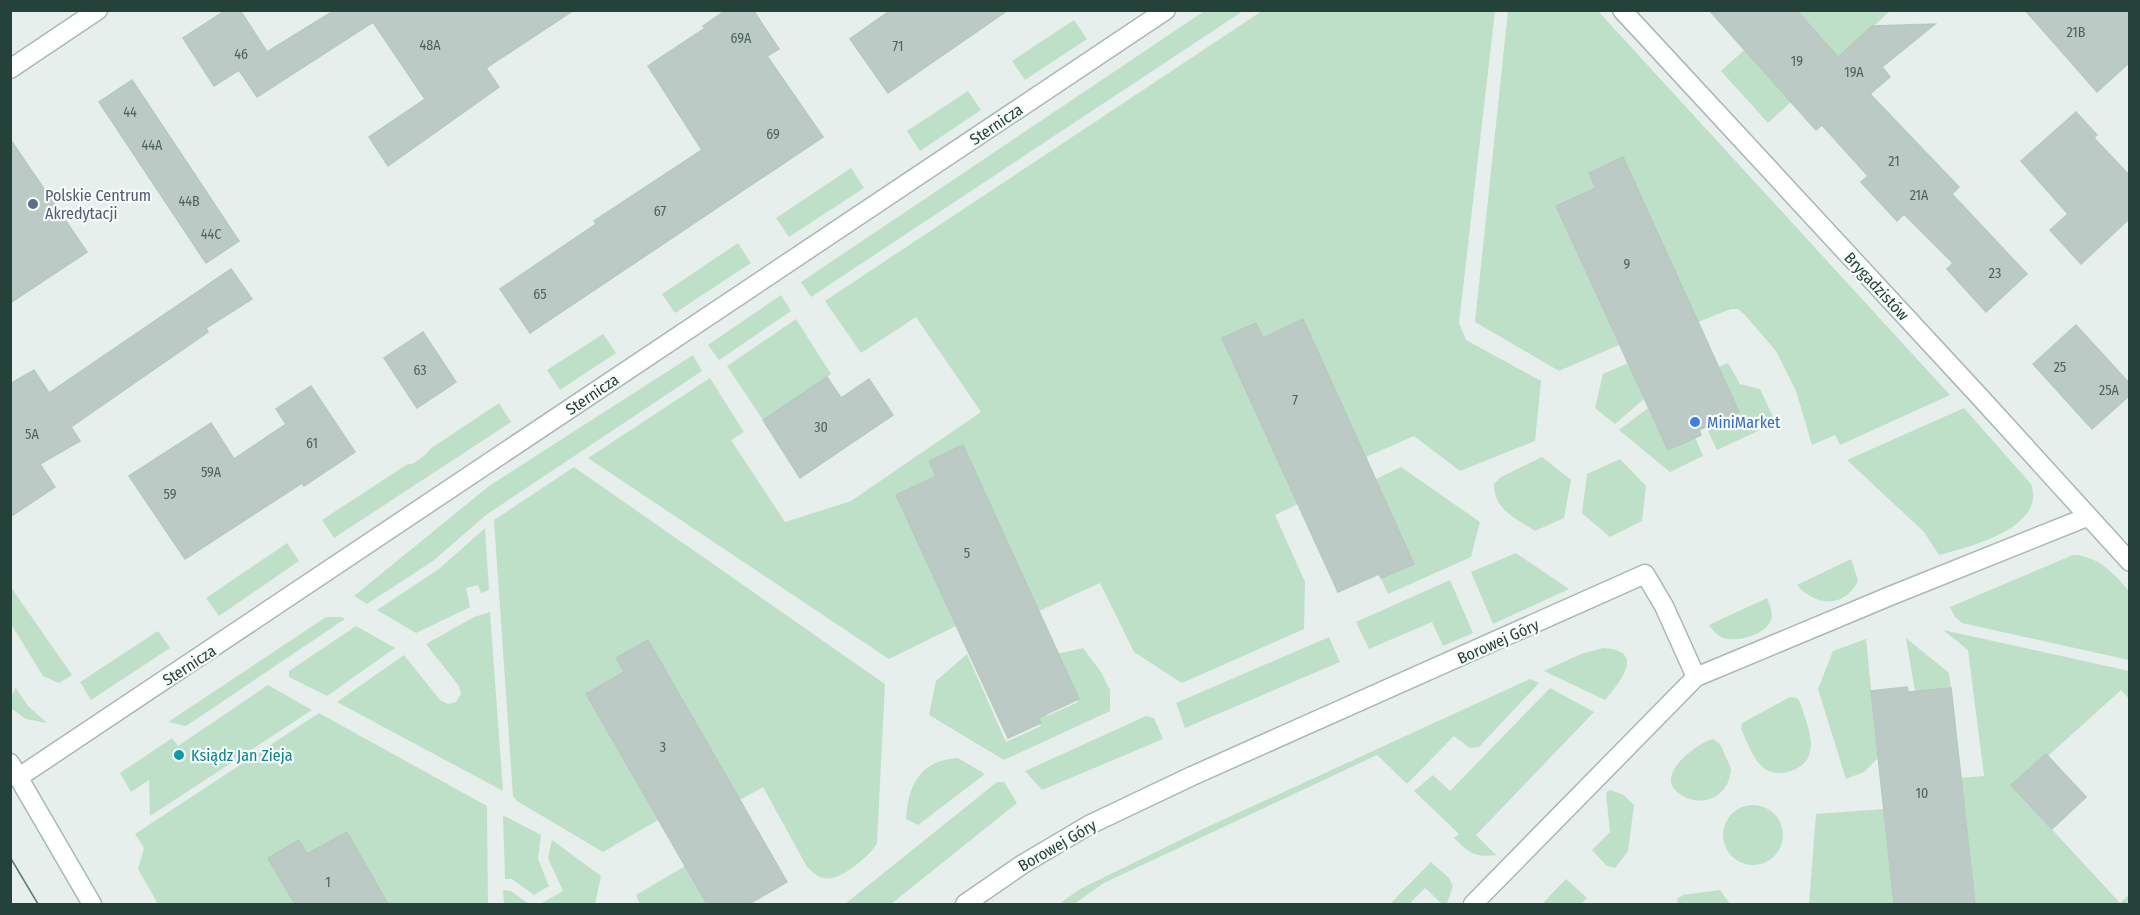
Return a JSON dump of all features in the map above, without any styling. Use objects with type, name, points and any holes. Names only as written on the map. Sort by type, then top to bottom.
[{"type":"street","points":[[10,69],[98,10]]},
{"type":"street","name":"Sternicza","points":[[15,770],[1166,10]]},
{"type":"street","name":"Brygadzistów","points":[[1622,10],[1979,396],[2087,518],[2130,562]]},
{"type":"street","points":[[1473,904],[1696,677],[1890,596],[2087,518]]},
{"type":"street","name":"Borowej Góry","points":[[965,904],[1023,864],[1089,825],[1192,776],[1646,574],[1664,606],[1696,677]]},
{"type":"street","points":[[15,770],[92,904]]},
{"type":"green space","points":[[1206,10],[1243,11],[811,297],[801,282]]},
{"type":"green space","points":[[1262,11],[1495,11],[1459,323],[1466,340],[1541,381],[1535,441],[1460,471],[1414,436],[1366,457],[1303,319],[1270,334],[1265,343],[1256,323],[1223,338],[1298,504],[1275,515],[1305,582],[1304,629],[1182,683],[1134,652],[1100,583],[1039,611],[929,461],[938,481],[929,480],[896,495],[956,626],[889,659],[588,458],[710,378],[744,432],[731,440],[785,522],[851,501],[981,412],[916,317],[861,353],[825,301]]},
{"type":"green space","points":[[1508,11],[1598,11],[1950,395],[1840,445],[1835,435],[1812,445],[1796,391],[1776,351],[1745,315],[1738,309],[1731,309],[1698,322],[1623,158],[1599,193],[1589,191],[1556,207],[1619,345],[1559,371],[1475,322]]},
{"type":"green space","points":[[1787,11],[1890,11],[1768,123],[1721,71]]},
{"type":"green space","points":[[1074,20],[1087,39],[1025,80],[1012,61]]},
{"type":"green space","points":[[968,91],[981,110],[920,151],[907,131]]},
{"type":"green space","points":[[851,168],[864,188],[789,237],[776,218]]},
{"type":"green space","points":[[738,243],[751,263],[675,313],[662,294]]},
{"type":"green space","points":[[781,295],[791,311],[719,360],[708,345]]},
{"type":"green space","points":[[796,319],[831,374],[763,420],[727,366]]},
{"type":"green space","points":[[603,334],[616,353],[560,390],[547,370]]},
{"type":"green space","points":[[693,355],[702,371],[486,515],[433,561],[367,604],[354,596],[489,486]]},
{"type":"green space","points":[[1628,363],[1644,399],[1615,424],[1595,408],[1603,374]]},
{"type":"green space","points":[[1728,363],[1740,384],[1760,389],[1774,419],[1773,424],[1717,450],[1706,427],[1739,412],[1719,367]]},
{"type":"green space","points":[[499,403],[511,422],[334,538],[322,520],[406,465],[414,463],[430,449]]},
{"type":"green space","points":[[1648,408],[1668,450],[1695,437],[1703,456],[1670,472],[1619,430]]},
{"type":"green space","points":[[1964,408],[2031,484],[2033,499],[2028,513],[2017,524],[2002,533],[1986,541],[1939,555],[1924,532],[1847,460]]},
{"type":"green space","points":[[1542,457],[1571,480],[1564,518],[1535,531],[1502,507],[1495,493],[1494,484],[1501,477]]},
{"type":"green space","points":[[1620,459],[1646,486],[1642,521],[1610,537],[1582,513],[1587,474]]},
{"type":"green space","points":[[574,467],[885,684],[877,843],[850,869],[828,878],[818,876],[810,870],[763,787],[740,800],[648,640],[617,658],[627,677],[617,677],[586,695],[658,820],[603,852],[517,801],[513,796],[494,520]]},
{"type":"green space","points":[[1401,467],[1480,522],[1471,557],[1388,594],[1381,578],[1414,563],[1376,479]]},
{"type":"green space","points":[[485,528],[489,590],[481,593],[478,585],[466,588],[470,607],[416,633],[377,610],[439,569]]},
{"type":"green space","points":[[287,543],[299,561],[219,616],[206,598]]},
{"type":"green space","points":[[1516,553],[1569,589],[1493,624],[1471,572]]},
{"type":"green space","points":[[2073,555],[2098,562],[2129,591],[2129,660],[1962,623],[1955,617],[1950,607]]},
{"type":"green space","points":[[1851,559],[1858,581],[1852,590],[1837,600],[1829,601],[1812,597],[1797,585]]},
{"type":"green space","points":[[1450,580],[1473,633],[1443,646],[1432,622],[1369,649],[1356,622]]},
{"type":"green space","points":[[10,586],[72,675],[59,683],[43,676],[11,624]]},
{"type":"green space","points":[[1767,598],[1772,614],[1770,622],[1766,628],[1752,636],[1737,639],[1723,638],[1709,625]]},
{"type":"green space","points":[[490,612],[503,791],[337,702],[404,655],[440,700],[448,704],[456,702],[461,694],[459,686],[426,644],[474,617]]},
{"type":"green space","points":[[326,617],[345,619],[186,726],[168,722]]},
{"type":"green space","points":[[356,626],[395,648],[327,696],[289,677],[289,671]]},
{"type":"green space","points":[[1943,630],[2129,671],[2129,699],[2121,690],[2048,756],[2046,754],[2011,785],[2120,903],[2129,895],[2129,901],[2125,904],[1975,904],[1961,778],[1984,776],[1968,650]]},
{"type":"green space","points":[[158,631],[170,648],[91,700],[80,682]]},
{"type":"green space","points":[[1329,637],[1340,662],[1185,728],[1176,703]]},
{"type":"green space","points":[[1906,638],[1949,673],[1951,688],[1915,691]]},
{"type":"green space","points":[[1866,639],[1878,758],[1864,772],[1846,779],[1818,689],[1833,651]]},
{"type":"green space","points":[[1083,648],[1101,672],[1110,690],[1110,711],[1004,760],[929,715],[936,681],[967,654],[1006,742],[1041,726],[1036,716],[1044,712],[1047,716],[1078,702],[1057,654]]},
{"type":"green space","points":[[1603,648],[1624,654],[1627,660],[1623,676],[1605,700],[1544,671],[1581,654]]},
{"type":"green space","points":[[1530,679],[1539,683],[1479,747],[1470,748],[1454,736],[1407,784],[1377,755],[1104,883],[1074,904],[1059,904],[1080,889],[1207,827]]},
{"type":"green space","points":[[268,685],[312,710],[150,816],[149,780],[131,792],[120,773],[172,738],[178,746]]},
{"type":"green space","points":[[15,687],[28,706],[47,723],[26,719],[12,709],[11,695]]},
{"type":"green space","points":[[1550,688],[1594,712],[1476,835],[1496,855],[1477,855],[1454,838],[1459,834],[1414,791],[1433,775],[1450,791]]},
{"type":"green space","points":[[1790,697],[1797,698],[1800,702],[1810,734],[1809,756],[1805,762],[1791,771],[1771,772],[1764,768],[1753,755],[1741,729],[1742,723]]},
{"type":"green space","points":[[319,713],[487,806],[488,904],[388,904],[346,833],[315,850],[310,859],[299,840],[268,858],[295,904],[158,904],[138,869],[144,848],[135,834]]},
{"type":"green space","points":[[1146,716],[1154,718],[1163,739],[1042,790],[1025,771]]},
{"type":"green space","points":[[1713,739],[1721,747],[1731,771],[1725,788],[1713,798],[1706,800],[1698,801],[1683,796],[1671,784],[1675,768],[1689,752]]},
{"type":"green space","points":[[958,758],[985,774],[918,825],[906,819],[910,795],[919,776],[935,763]]},
{"type":"green space","points":[[997,782],[1004,782],[1017,803],[891,904],[845,904]]},
{"type":"green space","points":[[1610,790],[1624,795],[1634,805],[1628,851],[1615,868],[1607,866],[1592,850],[1610,832],[1606,793]]},
{"type":"green space","points":[[1747,805],[1759,805],[1770,810],[1778,818],[1783,835],[1781,847],[1770,860],[1759,865],[1747,865],[1736,860],[1728,852],[1723,841],[1723,829],[1728,818],[1736,810]]},
{"type":"green space","points":[[1884,809],[1894,904],[1809,904],[1816,814]]},
{"type":"green space","points":[[503,815],[541,835],[538,859],[549,886],[534,895],[512,879],[505,879]]},
{"type":"green space","points":[[552,840],[601,876],[595,904],[540,904],[563,891],[548,858]]},
{"type":"green space","points":[[1431,862],[1449,878],[1453,886],[1447,903],[1442,904],[1425,888],[1409,904],[1390,904]]},
{"type":"green space","points":[[685,866],[707,904],[640,904],[636,895]]},
{"type":"green space","points":[[1566,879],[1587,898],[1581,904],[1542,904]]},
{"type":"green space","points":[[503,890],[511,891],[529,904],[504,904]]},
{"type":"green space","points":[[1720,890],[1730,904],[1678,904],[1677,899],[1683,895]]},
{"type":"building","points":[[226,10],[240,10],[267,52],[335,10],[574,10],[486,68],[499,87],[388,166],[369,137],[425,99],[373,22],[257,97],[239,70],[214,86],[183,38]]},
{"type":"building","points":[[726,10],[753,10],[779,49],[767,56],[823,137],[530,333],[500,289],[596,224],[594,221],[702,150],[648,66],[705,28],[703,26]]},
{"type":"building","points":[[891,10],[1008,10],[888,93],[850,39]]},
{"type":"building","points":[[1709,10],[1796,10],[1838,57],[1872,26],[1935,24],[1882,67],[1890,77],[1870,94],[1959,187],[1952,194],[2027,274],[1986,312],[1947,269],[1953,263],[1904,214],[1897,221],[1861,182],[1868,176],[1822,125],[1816,130]]},
{"type":"building","points":[[2025,10],[2130,10],[2130,62],[2097,92]]},
{"type":"building","points":[[132,80],[239,241],[206,263],[99,102]]},
{"type":"building","points":[[2076,112],[2097,135],[2094,138],[2130,176],[2130,218],[2081,264],[2050,230],[2068,214],[2021,161]]},
{"type":"building","name":"Polskie Centrum Akredytacji","points":[[10,139],[87,252],[10,303]]},
{"type":"building","points":[[1623,157],[1739,412],[1699,430],[1701,435],[1668,450],[1556,206],[1596,188],[1589,173]]},
{"type":"building","points":[[231,269],[252,299],[206,328],[208,332],[71,427],[80,441],[40,464],[55,487],[10,517],[10,384],[34,370],[49,393]]},
{"type":"building","points":[[1303,319],[1414,564],[1381,578],[1379,574],[1338,592],[1222,338],[1256,323],[1263,338]]},
{"type":"building","points":[[2076,325],[2130,384],[2130,395],[2092,429],[2033,364]]},
{"type":"building","points":[[423,332],[456,382],[417,408],[384,358]]},
{"type":"building","points":[[827,377],[841,398],[869,379],[893,415],[800,478],[763,420]]},
{"type":"building","points":[[311,386],[355,452],[304,486],[302,483],[185,559],[129,476],[211,423],[234,459],[286,424],[276,409]]},
{"type":"building","points":[[963,445],[1079,699],[1038,718],[1041,723],[1008,738],[896,495],[936,476],[929,461]]},
{"type":"building","points":[[648,640],[787,882],[749,904],[707,904],[586,694],[624,672],[616,658]]},
{"type":"building","points":[[1907,687],[1908,692],[1951,688],[1975,904],[1894,904],[1871,691]]},
{"type":"building","points":[[2046,754],[2086,797],[2052,829],[2011,785]]},
{"type":"building","points":[[347,832],[388,904],[295,904],[268,858],[299,840],[307,854]]},
{"type":"tram line","points":[[10,857],[38,904]]},
{"type":"place","name":"Polskie Centrum Akredytacji","points":[[33,204]]},
{"type":"place","name":"MiniMarket","points":[[1695,422]]},
{"type":"place","name":"Ksiądz Jan Zieja","points":[[179,755]]}]
